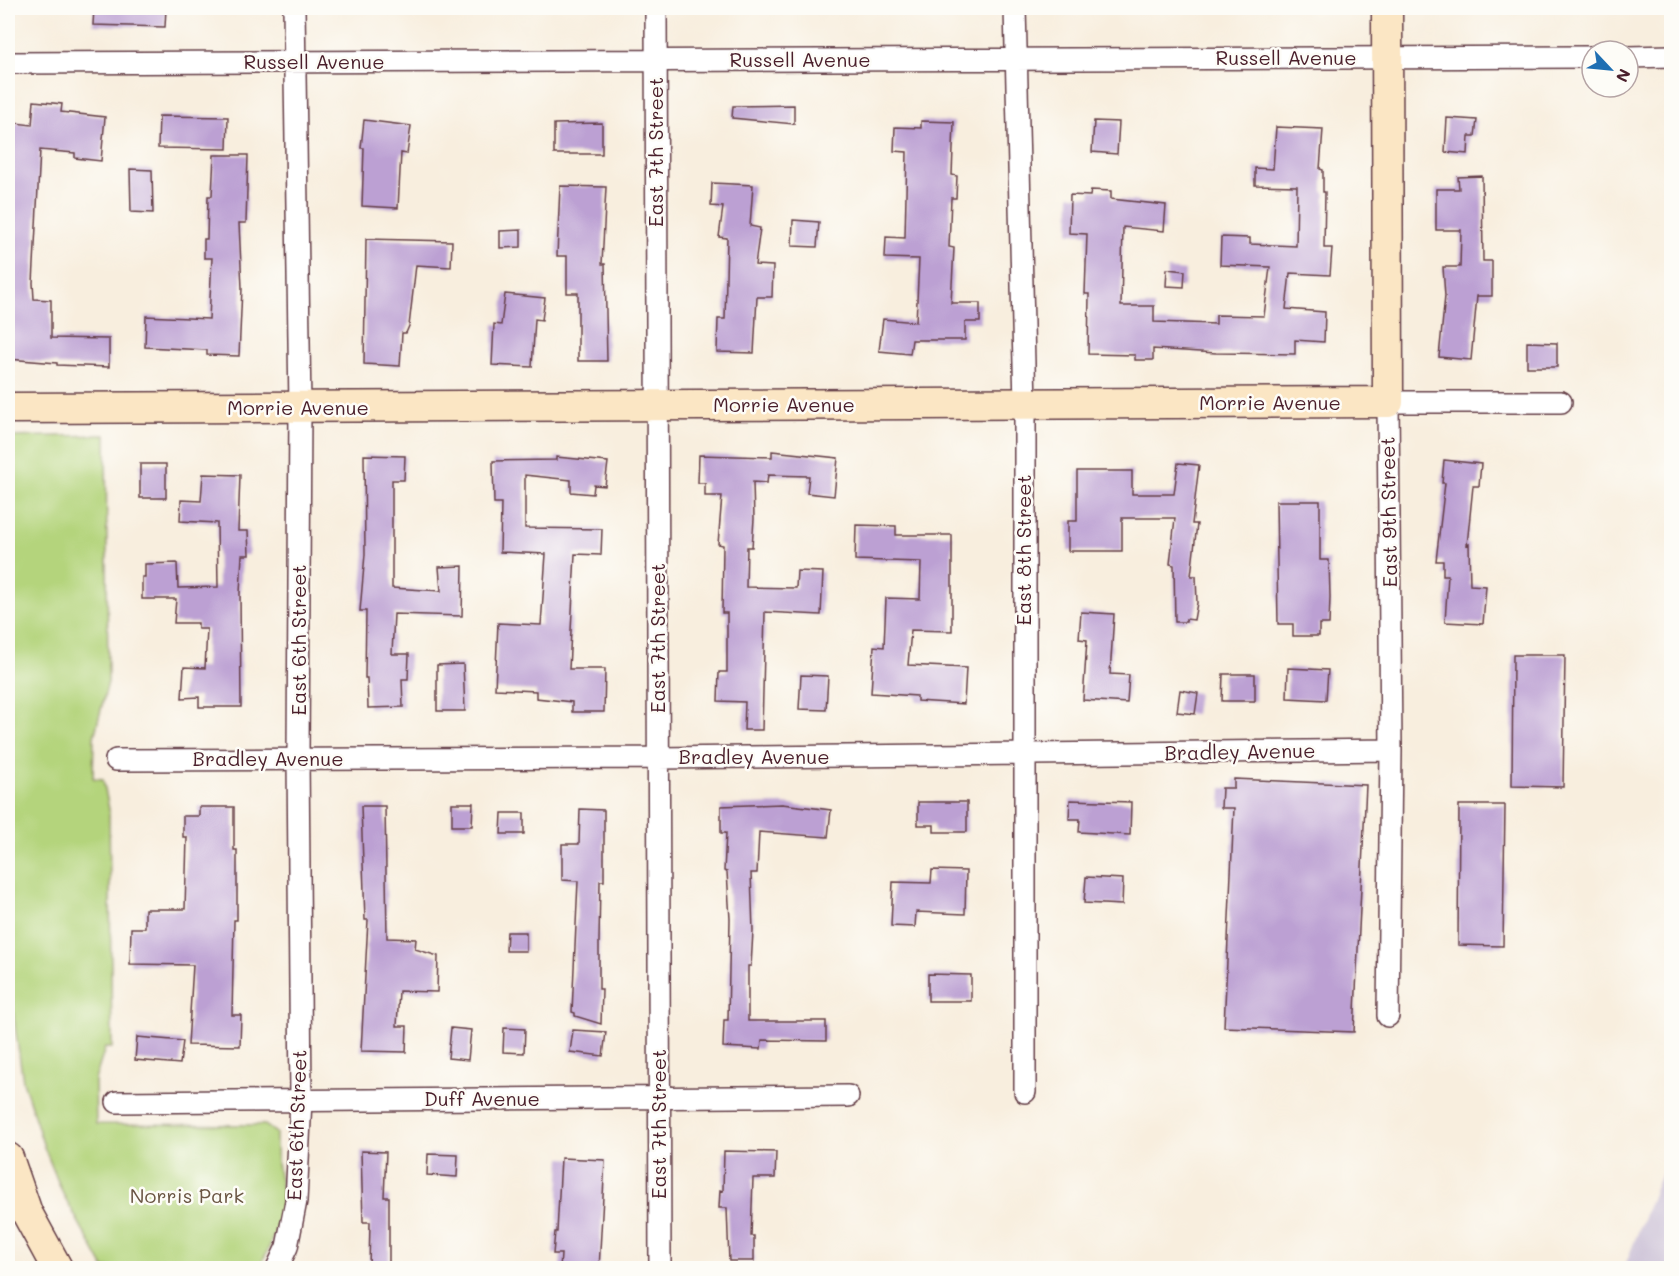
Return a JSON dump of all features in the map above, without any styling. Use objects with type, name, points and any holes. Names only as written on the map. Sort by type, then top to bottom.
[{"type":"street","name":"East 6th Street","points":[[277,1269],[287,1247],[296,1201],[301,1101],[298,758],[300,407],[294,8]]},
{"type":"street","name":"East 7th Street","points":[[656,8],[660,1269]]},
{"type":"street","name":"East 8th Street","points":[[1015,8],[1025,404],[1023,755],[1025,1092]]},
{"type":"street","name":"East 9th Street","points":[[1387,8],[1391,750],[1388,1016]]},
{"type":"street","points":[[1640,57],[1671,56]]},
{"type":"street","name":"Russell Avenue","points":[[8,63],[1580,57]]},
{"type":"street","name":"Morrie Avenue","points":[[8,408],[1561,402]]},
{"type":"street","name":"Bradley Avenue","points":[[116,760],[658,758],[1391,750]]},
{"type":"street","name":"Duff Avenue","points":[[117,1102],[848,1096]]},
{"type":"street","points":[[8,1158],[27,1213],[57,1269]]},
{"type":"shaded area","points":[[1671,1148],[1671,1268],[1624,1268]]},
{"type":"green space","name":"Norris Park","points":[[106,435],[108,682],[94,737],[93,778],[103,779],[109,809],[112,1048],[105,1048],[95,1080],[96,1124],[265,1125],[276,1133],[281,1205],[273,1239],[259,1268],[104,1268],[63,1194],[44,1147],[23,1081],[8,962],[8,437]]},
{"type":"building","points":[[94,8],[166,8],[165,27],[93,25]]},
{"type":"building","points":[[34,101],[62,104],[61,112],[105,117],[101,161],[75,158],[75,153],[40,150],[33,283],[34,299],[51,300],[51,338],[109,339],[109,367],[57,365],[57,363],[8,359],[8,122],[32,125]]},
{"type":"building","points":[[794,105],[794,124],[732,118],[733,106]]},
{"type":"building","points":[[159,116],[228,117],[227,149],[158,148]]},
{"type":"building","points":[[1447,118],[1477,120],[1475,136],[1469,136],[1468,154],[1445,152]]},
{"type":"building","points":[[364,120],[411,126],[407,154],[401,153],[398,208],[362,206],[364,148],[361,148]]},
{"type":"building","points":[[921,121],[954,122],[952,175],[957,176],[956,198],[951,198],[949,247],[954,248],[951,303],[980,303],[980,322],[965,322],[965,340],[912,340],[910,354],[879,351],[883,319],[916,322],[919,259],[885,258],[886,237],[905,238],[907,152],[894,151],[895,127],[921,128]]},
{"type":"building","points":[[1094,121],[1119,122],[1117,154],[1092,152]]},
{"type":"building","points":[[602,123],[602,154],[554,154],[554,124]]},
{"type":"building","points":[[1276,127],[1323,129],[1320,169],[1323,170],[1323,192],[1325,192],[1324,248],[1332,248],[1330,275],[1290,273],[1286,309],[1325,312],[1324,342],[1295,340],[1295,354],[1153,349],[1153,360],[1135,360],[1135,355],[1088,354],[1089,294],[1085,294],[1087,234],[1069,233],[1070,195],[1090,196],[1091,190],[1111,191],[1111,199],[1166,205],[1164,231],[1123,227],[1121,306],[1154,306],[1154,322],[1216,324],[1216,315],[1264,316],[1270,267],[1220,265],[1221,237],[1250,238],[1250,244],[1296,246],[1297,186],[1255,185],[1255,168],[1273,169]]},
{"type":"building","points":[[214,155],[248,155],[246,223],[239,223],[242,288],[239,356],[207,355],[207,350],[145,347],[146,316],[209,319],[212,258],[204,258],[204,239],[207,239],[208,196],[212,196]]},
{"type":"building","points":[[130,169],[152,170],[153,213],[131,212]]},
{"type":"building","points":[[1482,176],[1483,261],[1492,261],[1492,296],[1477,296],[1471,360],[1439,357],[1445,296],[1443,267],[1460,267],[1461,230],[1436,230],[1436,189],[1459,189],[1458,177]]},
{"type":"building","points":[[712,183],[753,185],[750,226],[760,228],[755,265],[773,266],[772,297],[757,297],[754,353],[717,352],[718,319],[725,319],[727,238],[719,237],[723,207],[711,206]]},
{"type":"building","points":[[560,186],[606,187],[602,264],[605,264],[607,361],[578,361],[578,293],[567,293],[567,256],[557,256]]},
{"type":"building","points":[[793,220],[819,222],[817,247],[792,246]]},
{"type":"building","points":[[521,230],[521,247],[500,248],[500,231]]},
{"type":"building","points":[[366,239],[452,241],[451,267],[416,265],[409,326],[406,333],[402,333],[400,366],[364,364]]},
{"type":"building","points":[[1167,269],[1185,271],[1184,287],[1166,286]]},
{"type":"building","points":[[505,294],[545,298],[542,320],[535,319],[532,367],[492,365],[494,324],[501,325]]},
{"type":"building","points":[[1527,342],[1557,343],[1557,367],[1527,367]]},
{"type":"building","points":[[772,451],[838,458],[834,496],[807,493],[809,476],[768,475],[767,483],[753,482],[754,519],[752,547],[747,547],[746,587],[796,588],[797,571],[823,572],[821,615],[765,612],[762,730],[744,730],[745,702],[718,701],[719,672],[727,672],[727,613],[722,613],[723,545],[718,544],[722,496],[705,496],[705,483],[698,483],[699,455],[772,457]]},
{"type":"building","points":[[364,455],[405,456],[404,480],[392,480],[392,588],[441,591],[439,567],[463,566],[462,616],[394,614],[392,654],[409,654],[408,679],[402,679],[403,707],[368,708],[367,678],[365,678],[366,611],[360,611],[365,554]]},
{"type":"building","points":[[556,457],[608,462],[605,486],[594,485],[593,494],[571,492],[571,480],[525,475],[525,528],[602,529],[601,555],[575,554],[569,669],[605,669],[604,712],[572,712],[572,702],[536,698],[536,691],[495,689],[498,623],[541,625],[546,554],[500,552],[501,503],[494,503],[493,461],[556,460]]},
{"type":"building","points":[[1444,460],[1481,464],[1479,486],[1473,486],[1467,545],[1469,544],[1470,585],[1486,586],[1483,624],[1445,622],[1448,575],[1443,575],[1443,561],[1436,561],[1445,483],[1442,483]]},
{"type":"building","points":[[1178,463],[1199,465],[1192,524],[1197,524],[1191,576],[1196,576],[1197,603],[1194,620],[1186,619],[1186,622],[1175,622],[1174,565],[1170,564],[1175,518],[1122,518],[1122,551],[1068,551],[1068,521],[1077,521],[1077,471],[1132,471],[1132,494],[1174,494]]},
{"type":"building","points":[[140,464],[166,464],[166,498],[140,498]]},
{"type":"building","points":[[203,474],[240,475],[238,531],[248,531],[249,555],[242,555],[240,593],[241,707],[199,707],[199,697],[182,698],[184,667],[205,668],[207,629],[198,629],[198,623],[174,623],[176,599],[142,599],[142,577],[145,577],[145,564],[177,563],[178,588],[218,587],[217,523],[180,521],[181,500],[201,501]]},
{"type":"building","points":[[1276,501],[1320,501],[1320,560],[1329,560],[1330,597],[1329,624],[1319,624],[1319,636],[1293,636],[1293,624],[1278,624]]},
{"type":"building","points":[[856,525],[896,526],[896,535],[952,535],[952,631],[911,630],[908,665],[966,668],[964,704],[917,701],[917,696],[871,693],[874,646],[884,647],[886,598],[920,599],[921,562],[855,560]]},
{"type":"building","points":[[1081,612],[1114,614],[1110,674],[1129,675],[1127,703],[1083,700],[1087,640],[1079,639]]},
{"type":"building","points":[[1513,655],[1565,655],[1563,787],[1512,786]]},
{"type":"building","points":[[463,664],[465,711],[437,711],[437,665]]},
{"type":"building","points":[[1288,668],[1328,670],[1326,700],[1287,698]]},
{"type":"building","points":[[1223,674],[1255,674],[1255,701],[1222,701]]},
{"type":"building","points":[[801,675],[828,676],[826,710],[799,709]]},
{"type":"building","points":[[1180,690],[1198,693],[1195,714],[1177,712]]},
{"type":"building","points":[[1234,779],[1366,785],[1354,1032],[1224,1027],[1234,808],[1221,808],[1222,788],[1234,788]]},
{"type":"building","points":[[1070,800],[1131,802],[1130,835],[1079,832],[1080,819],[1069,819]]},
{"type":"building","points":[[918,802],[967,802],[967,832],[934,832],[934,825],[918,825]]},
{"type":"building","points":[[452,803],[473,803],[472,826],[452,826]]},
{"type":"building","points":[[782,804],[831,810],[828,837],[759,832],[757,873],[751,873],[753,931],[751,966],[748,966],[748,1021],[826,1021],[826,1041],[762,1040],[761,1049],[723,1047],[724,1020],[728,1020],[730,919],[727,872],[724,871],[726,833],[721,833],[721,806]]},
{"type":"building","points":[[1459,805],[1505,805],[1503,946],[1458,945]]},
{"type":"building","points":[[361,806],[385,806],[387,938],[416,939],[415,949],[438,956],[437,992],[399,991],[397,1026],[407,1026],[406,1052],[361,1051],[368,920],[365,920]]},
{"type":"building","points":[[199,807],[234,807],[234,850],[237,850],[237,920],[234,920],[232,1015],[241,1015],[240,1046],[188,1045],[193,965],[130,964],[131,928],[145,928],[145,909],[185,909],[187,837],[183,837],[183,816],[199,816]]},
{"type":"building","points":[[580,809],[604,810],[604,881],[600,881],[599,942],[599,989],[602,989],[601,1024],[575,1016],[572,1012],[578,881],[562,880],[562,844],[579,844]]},
{"type":"building","points":[[502,813],[524,813],[524,834],[501,834]]},
{"type":"building","points":[[932,870],[966,871],[965,914],[916,912],[915,927],[891,926],[893,882],[931,883]]},
{"type":"building","points":[[1086,877],[1123,879],[1122,905],[1084,903]]},
{"type":"building","points":[[507,932],[526,932],[526,951],[506,951]]},
{"type":"building","points":[[928,974],[971,975],[971,1001],[928,1001]]},
{"type":"building","points":[[451,1028],[471,1030],[468,1060],[448,1058]]},
{"type":"building","points":[[504,1028],[525,1029],[524,1053],[503,1052]]},
{"type":"building","points":[[573,1030],[606,1032],[603,1056],[570,1052]]},
{"type":"building","points":[[137,1037],[183,1041],[180,1064],[135,1060]]},
{"type":"building","points":[[361,1151],[386,1152],[384,1197],[389,1197],[389,1269],[369,1269],[370,1222],[363,1222]]},
{"type":"building","points":[[724,1151],[776,1152],[775,1178],[753,1178],[751,1236],[754,1236],[754,1261],[729,1261],[727,1208],[719,1208],[720,1190],[723,1191]]},
{"type":"building","points":[[428,1154],[458,1155],[457,1177],[427,1175]]},
{"type":"building","points":[[561,1158],[605,1160],[599,1269],[560,1269],[561,1254],[553,1254],[555,1232],[557,1232]]}]
